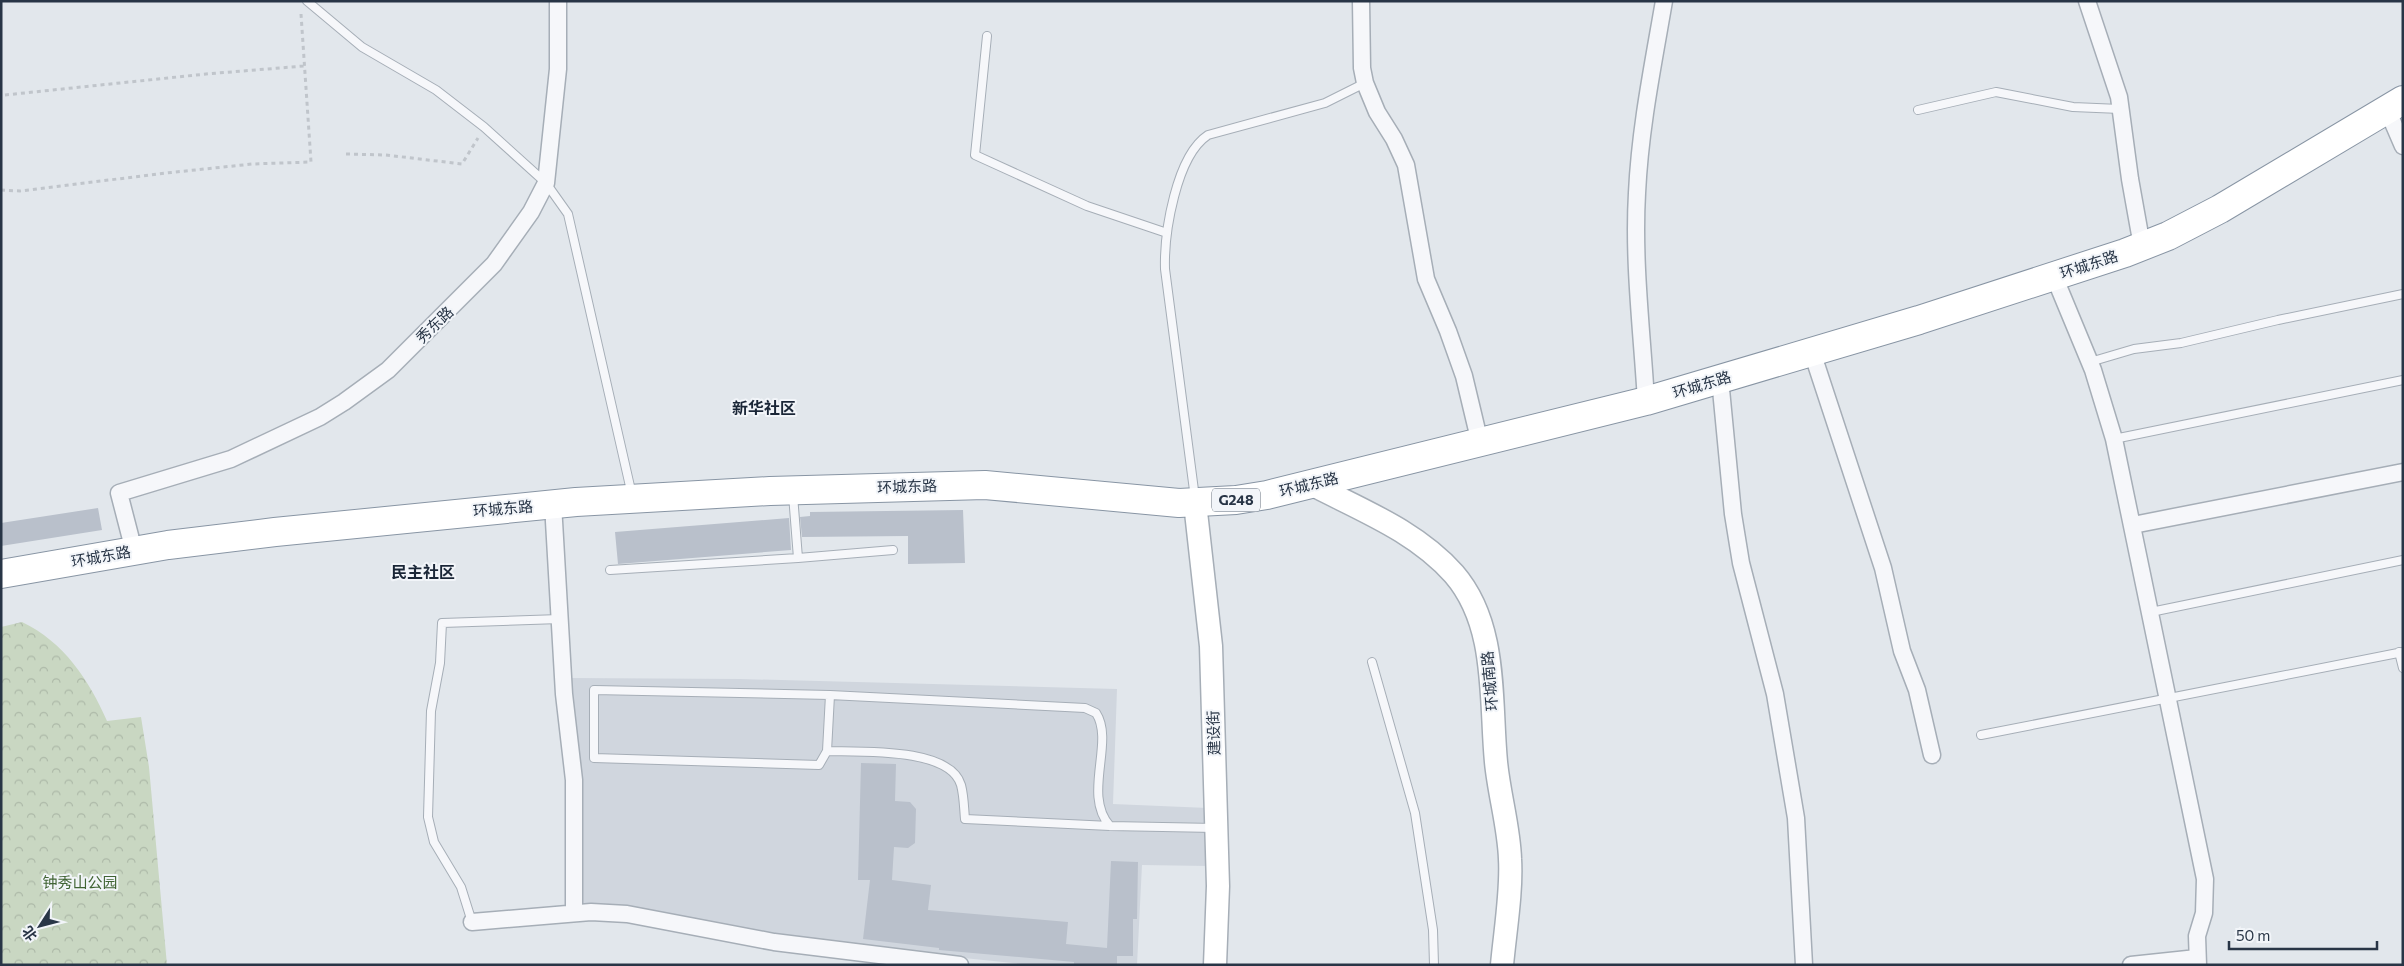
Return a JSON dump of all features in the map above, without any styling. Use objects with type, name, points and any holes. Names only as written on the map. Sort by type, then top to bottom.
[{"type":"highway","name":"环城东路","points":[[1,574],[134,551],[285,530],[553,504],[633,499],[793,490],[985,485],[1195,503],[1236,500],[1311,484],[1646,402],[2054,276],[2142,246],[2220,209],[2395,104]]},
{"type":"street","name":"秀东路","points":[[134,551],[119,493],[231,459],[320,417],[367,387],[388,370],[494,264],[518,232],[546,183],[558,69],[558,1]]},
{"type":"street","points":[[1361,1],[1362,68],[1365,83],[1377,112],[1394,139],[1406,165],[1426,279],[1448,331],[1464,376],[1480,443]]},
{"type":"street","points":[[1646,402],[1636,242],[1637,195],[1644,110],[1664,1]]},
{"type":"street","points":[[2086,1],[2118,96],[2142,246]]},
{"type":"street","points":[[2395,104],[2403,146]]},
{"type":"street","points":[[2054,276],[2090,362],[2114,439],[2206,879],[2205,903],[2197,936],[2198,961],[2131,965]]},
{"type":"street","points":[[1812,352],[1883,568],[1902,651],[1917,690],[1932,755]]},
{"type":"street","points":[[1720,379],[1733,514],[1741,563],[1775,694],[1796,818],[1804,965]]},
{"type":"street","points":[[2133,525],[2403,472]]},
{"type":"street","name":"环城南路","points":[[1311,484],[1403,531],[1423,545],[1454,575],[1465,589],[1480,619],[1488,648],[1496,764],[1510,860],[1502,965]]},
{"type":"street","name":"建设街","points":[[1195,503],[1211,646],[1218,886],[1215,965]]},
{"type":"street","points":[[553,504],[564,694],[574,780],[574,914]]},
{"type":"street","points":[[472,922],[574,914],[627,914],[774,942],[960,965]]},
{"type":"lane","points":[[306,1],[362,47],[436,90],[484,127],[546,183],[568,214],[633,499]]},
{"type":"lane","points":[[987,36],[975,155],[1087,206],[1167,233]]},
{"type":"lane","points":[[1195,503],[1165,269],[1167,233],[1175,189],[1200,140],[1208,135],[1325,103],[1365,83]]},
{"type":"lane","points":[[1918,110],[1996,92],[2074,107],[2120,109]]},
{"type":"lane","points":[[2090,362],[2134,349],[2181,343],[2278,320],[2403,294]]},
{"type":"lane","points":[[2114,439],[2403,380]]},
{"type":"lane","points":[[793,490],[798,558]]},
{"type":"lane","points":[[610,570],[893,550]]},
{"type":"lane","points":[[2150,612],[2403,560]]},
{"type":"lane","points":[[472,922],[461,887],[434,842],[428,816],[431,711],[440,663],[442,623],[560,619]]},
{"type":"lane","points":[[1981,736],[2401,652],[2403,668]]},
{"type":"lane","points":[[1372,662],[1415,813],[1433,930],[1434,965]]},
{"type":"lane","points":[[830,695],[827,751],[819,765],[594,758],[594,690],[830,695],[1090,710],[1096,713],[1101,726],[1098,801],[1102,815],[1110,826]]},
{"type":"lane","points":[[827,751],[895,754],[935,761],[951,770],[961,784],[965,820],[1216,828]]},
{"type":"path","points":[[1,190],[20,191],[252,164],[311,162],[301,8]]},
{"type":"path","points":[[5,95],[304,66]]},
{"type":"path","points":[[346,154],[386,155],[462,164],[484,127]]},
{"type":"shaded area","points":[[571,678],[740,679],[1117,689],[1113,804],[1208,808],[1209,866],[1142,865],[1137,965],[1032,965],[815,943],[699,919],[578,908],[579,768]]},
{"type":"green space","name":"钟秀山公园","points":[[22,622],[37,630],[63,651],[92,691],[107,721],[141,717],[149,767],[167,965],[1,965],[1,627]]},
{"type":"building","points":[[98,508],[102,530],[1,546],[1,523]]},
{"type":"building","points":[[963,510],[965,563],[908,564],[908,536],[802,537],[800,517],[810,516],[810,512]]},
{"type":"building","points":[[789,518],[791,550],[618,564],[615,532]]},
{"type":"building","points":[[861,763],[896,764],[895,801],[910,802],[916,809],[915,843],[908,848],[894,847],[892,880],[931,885],[928,910],[1068,922],[1066,944],[1107,948],[1111,861],[1138,862],[1137,919],[1133,919],[1133,956],[1117,956],[1117,965],[1074,965],[1074,962],[939,950],[939,948],[863,939],[870,880],[858,880]]},
{"type":"district","name":"新华社区","points":[[764,408]]},
{"type":"district","name":"民主社区","points":[[423,572]]}]
